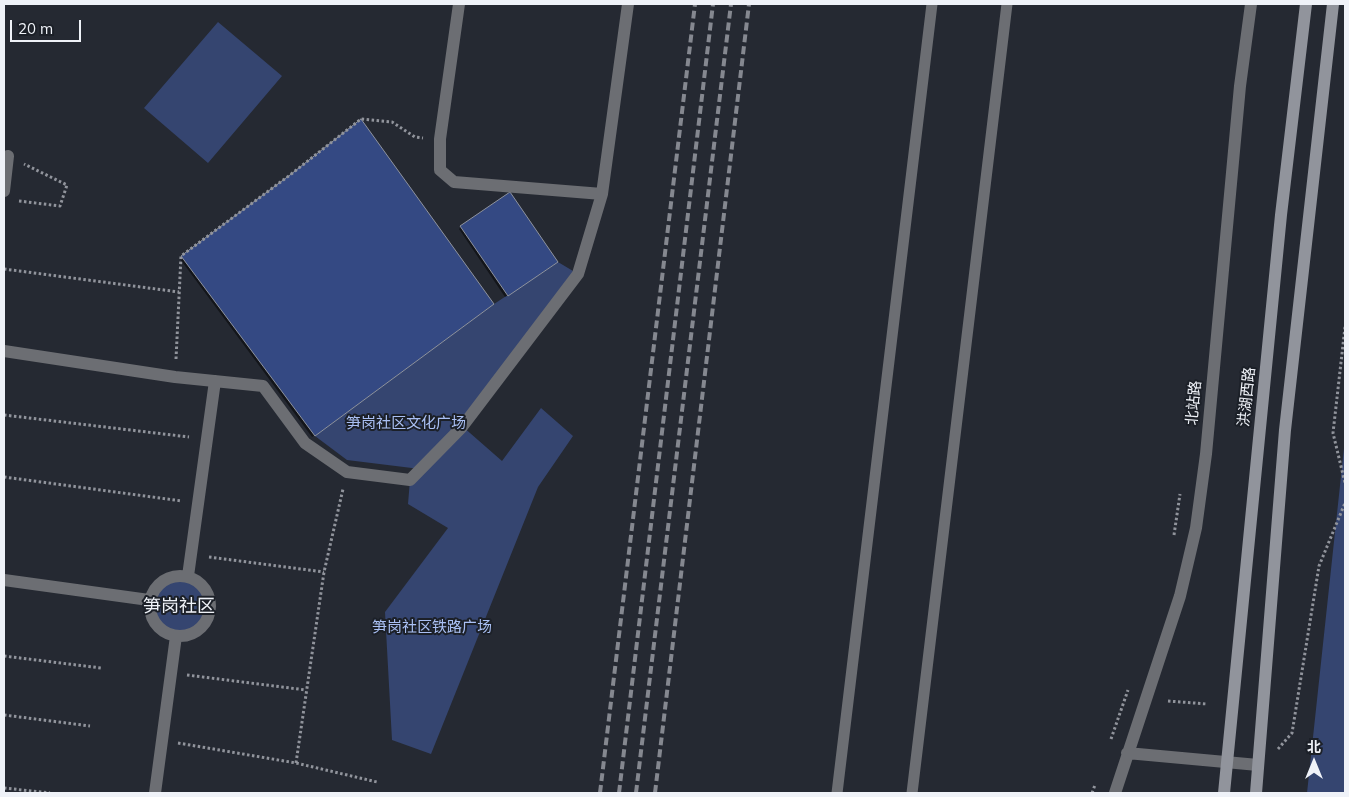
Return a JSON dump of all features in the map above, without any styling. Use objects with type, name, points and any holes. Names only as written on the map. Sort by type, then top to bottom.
[{"type":"main road","name":"洪湖西路","points":[[1224,793],[1281,215],[1306,4]]},
{"type":"main road","points":[[1256,793],[1285,430],[1333,4]]},
{"type":"street","points":[[458,4],[440,139],[440,170],[454,182],[602,194]]},
{"type":"street","points":[[4,351],[175,377],[263,386],[305,443],[347,472],[410,480],[462,426],[578,274],[602,194],[628,4]]},
{"type":"street","name":"北站路","points":[[1115,793],[1180,596],[1196,528],[1206,444],[1240,86],[1251,4]]},
{"type":"street","points":[[4,191],[8,156]]},
{"type":"street","points":[[188,576],[215,381]]},
{"type":"street","points":[[188,576],[197,580],[209,596],[208,616],[196,632],[176,636],[166,634],[152,620],[149,600],[159,583],[168,577],[188,576]]},
{"type":"street","points":[[4,580],[149,600]]},
{"type":"street","points":[[155,793],[176,636]]},
{"type":"street","points":[[1127,754],[1258,765]]},
{"type":"lane","points":[[837,793],[932,4]]},
{"type":"lane","points":[[912,793],[1007,4]]},
{"type":"path","points":[[175,377],[181,256],[290,176],[361,119],[392,122],[415,137],[440,139]]},
{"type":"path","points":[[8,156],[66,185],[60,206],[13,200]]},
{"type":"path","points":[[4,269],[179,292]]},
{"type":"path","points":[[1345,327],[1333,433],[1345,483]]},
{"type":"path","points":[[4,415],[207,440]]},
{"type":"path","points":[[296,762],[324,572],[347,472]]},
{"type":"path","points":[[4,477],[198,503]]},
{"type":"path","points":[[1278,749],[1292,734],[1319,566],[1345,503]]},
{"type":"path","points":[[191,555],[324,572]]},
{"type":"path","points":[[4,656],[101,668]]},
{"type":"path","points":[[172,673],[306,690]]},
{"type":"path","points":[[1111,739],[1128,689]]},
{"type":"path","points":[[1168,701],[1207,704]]},
{"type":"path","points":[[4,715],[90,726]]},
{"type":"path","points":[[163,740],[296,762],[377,782]]},
{"type":"path","points":[[1092,793],[1095,785]]},
{"type":"path","points":[[4,788],[50,793]]},
{"type":"green space","points":[[218,22],[282,76],[208,163],[144,108]]},
{"type":"green space","name":"笋岗社区铁路广场","points":[[558,262],[578,274],[462,426],[502,461],[541,408],[573,436],[538,487],[431,754],[392,740],[385,612],[448,528],[408,504],[410,480],[420,469],[347,460],[315,436],[494,304]]},
{"type":"green space","points":[[1345,439],[1345,793],[1307,793]]},
{"type":"green space","points":[[174,575],[186,575],[197,580],[205,588],[210,599],[208,617],[197,630],[186,635],[174,635],[163,630],[155,622],[150,611],[150,599],[155,588],[163,580]]},
{"type":"building","points":[[361,119],[494,304],[315,436],[181,256],[290,175]]},
{"type":"building","points":[[510,192],[558,262],[508,296],[460,226]]},
{"type":"railway","points":[[600,793],[695,4]]},
{"type":"railway","points":[[619,793],[713,4]]},
{"type":"railway","points":[[636,793],[731,4]]},
{"type":"railway","points":[[655,793],[749,4]]},
{"type":"district","name":"笋岗社区","points":[[179,607]]},
{"type":"park label","name":"笋岗社区文化广场","points":[[406,423]]}]
